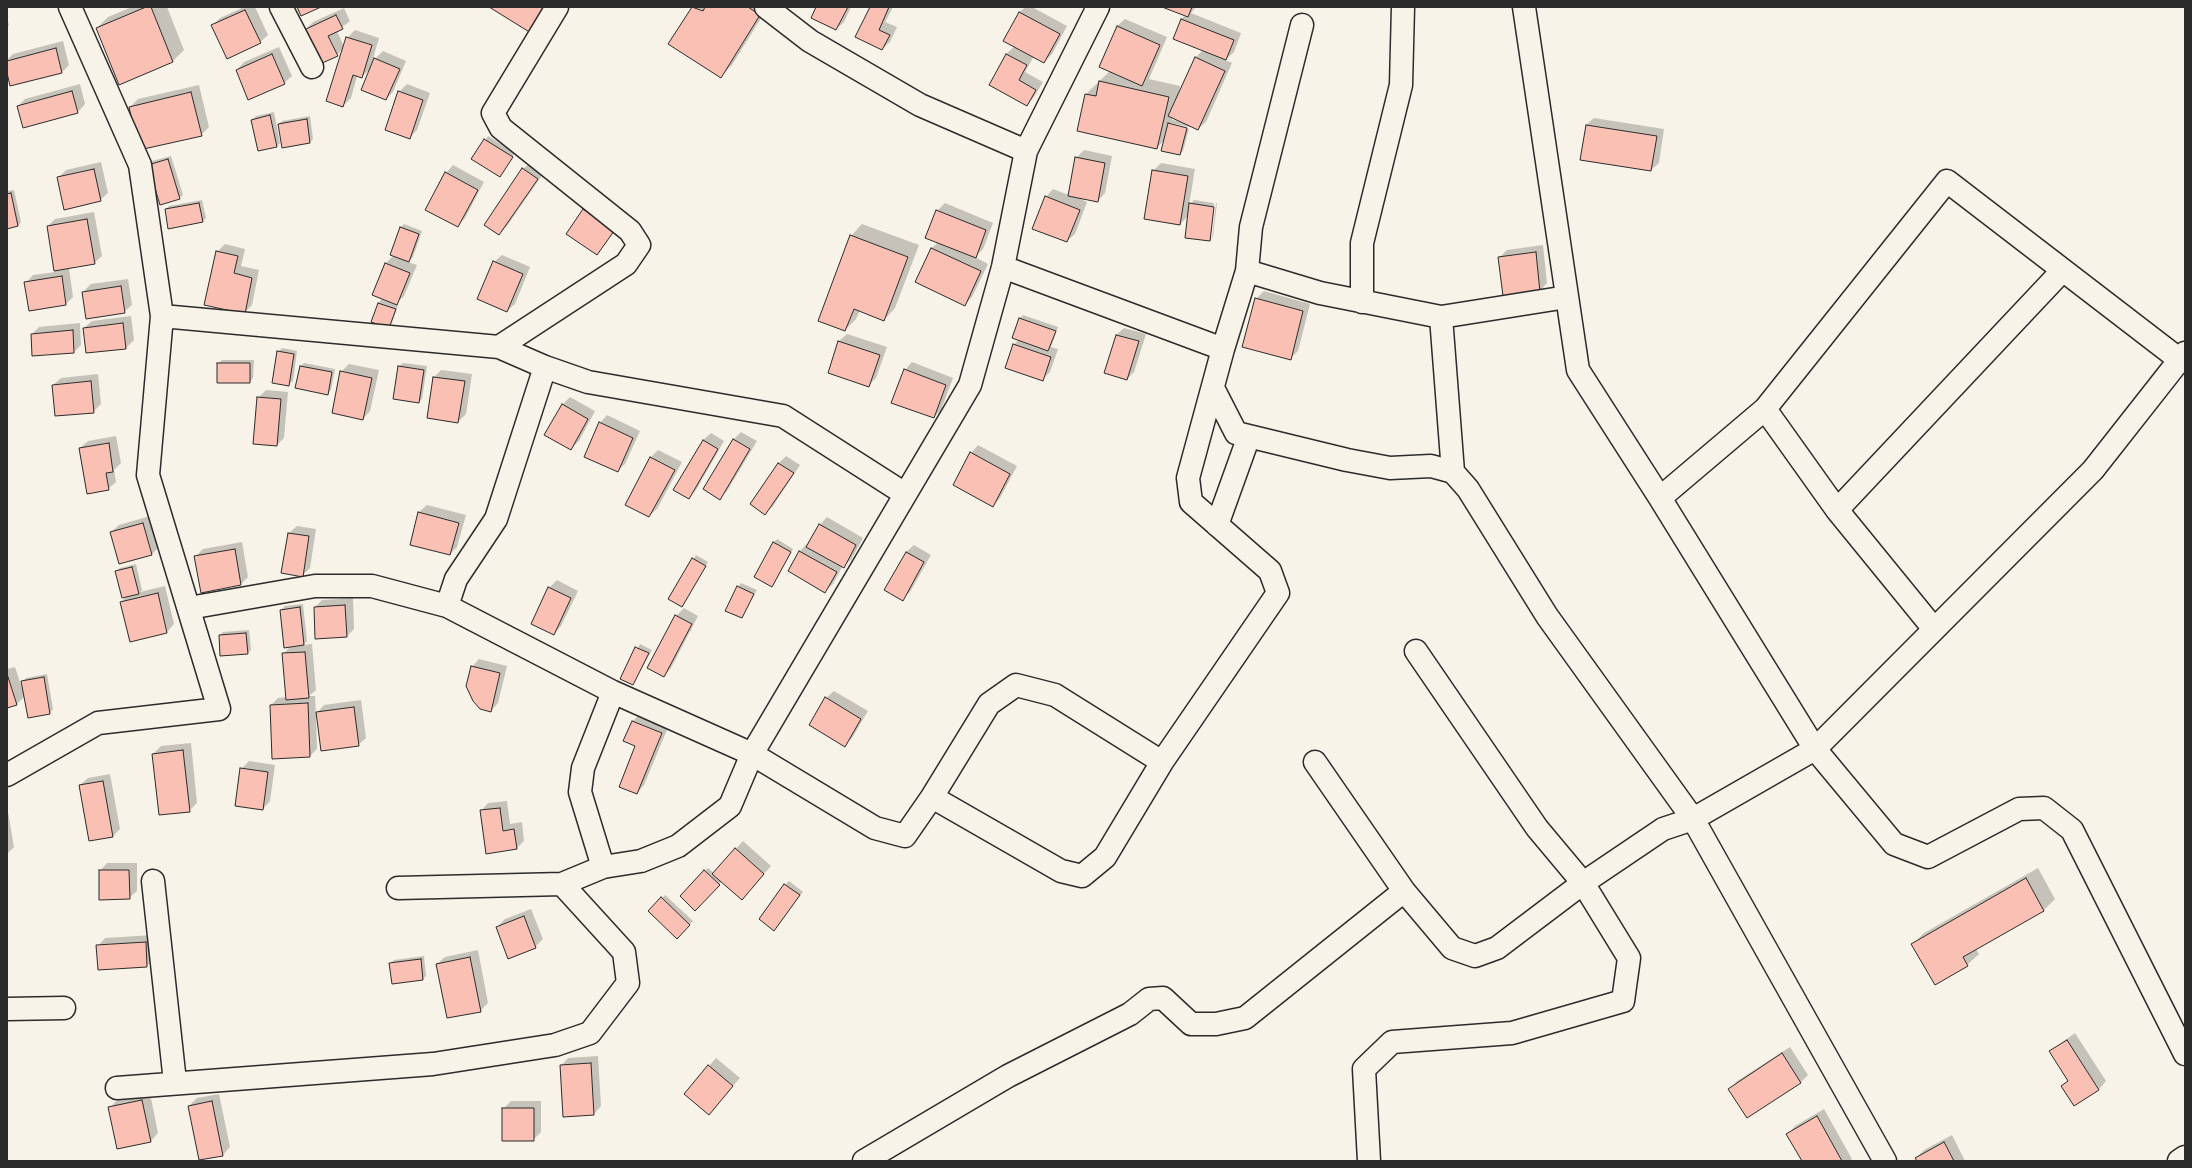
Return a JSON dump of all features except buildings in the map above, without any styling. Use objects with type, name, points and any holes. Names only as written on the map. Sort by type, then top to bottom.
[{"type":"street","points":[[7,775],[98,723],[219,709],[148,475],[162,316],[140,165],[70,7]]},
{"type":"street","points":[[282,7],[312,67]]},
{"type":"street","points":[[499,347],[626,264],[639,245],[630,231],[501,128],[493,113],[557,7]]},
{"type":"street","points":[[766,7],[810,41],[920,105],[1026,151]]},
{"type":"street","points":[[398,888],[562,884],[603,867],[641,861],[678,846],[730,806],[752,754],[970,385],[1003,266],[1026,151],[1098,7]]},
{"type":"street","points":[[1362,302],[1362,243],[1401,85],[1403,7]]},
{"type":"street","points":[[1524,7],[1578,370],[1660,498],[1814,749],[1894,844],[1928,857],[2019,808],[2044,808],[2072,830],[2185,1054]]},
{"type":"street","points":[[932,797],[1062,871],[1082,876],[1105,857],[1162,762],[1278,593],[1270,571],[1191,502],[1188,478],[1246,271],[1251,227],[1302,25]]},
{"type":"street","points":[[1315,762],[1404,891],[1452,948],[1475,956],[1497,948],[1583,883],[1663,829],[1693,819],[1814,749],[2093,470],[2183,357],[2063,270],[1947,181],[1765,409],[1660,498]]},
{"type":"street","points":[[1003,266],[1223,349]]},
{"type":"street","points":[[1837,510],[2063,270]]},
{"type":"street","points":[[1246,271],[1320,293],[1441,317],[1567,297]]},
{"type":"street","points":[[162,316],[499,347],[588,382],[783,416],[905,494]]},
{"type":"street","points":[[1441,317],[1453,472]]},
{"type":"street","points":[[447,606],[456,579],[496,519],[545,366]]},
{"type":"street","points":[[1213,388],[1236,433],[1347,460],[1390,468],[1431,466],[1453,472],[1468,489],[1547,616],[1693,819],[1885,1161]]},
{"type":"street","points":[[1765,409],[1837,510],[1934,629]]},
{"type":"street","points":[[1217,525],[1249,436]]},
{"type":"street","points":[[189,608],[315,586],[372,586],[447,606],[613,692],[752,754],[875,828],[904,836],[932,797],[989,704],[1016,685],[1055,695],[1162,762]]},
{"type":"street","points":[[1369,1161],[1364,1069],[1392,1042],[1512,1033],[1623,1001],[1629,958],[1583,883],[1537,828],[1416,651]]},
{"type":"street","points":[[603,867],[580,792],[583,768],[613,692]]},
{"type":"street","points":[[153,881],[175,1082]]},
{"type":"street","points":[[117,1088],[175,1082],[433,1064],[555,1045],[590,1033],[628,983],[624,952],[562,884]]},
{"type":"street","points":[[864,1161],[1008,1076],[1130,1014],[1149,999],[1163,998],[1191,1024],[1216,1024],[1245,1018],[1404,891]]},
{"type":"street","points":[[7,1009],[64,1008]]},
{"type":"street","points":[[2179,1161],[2185,1157]]}]
